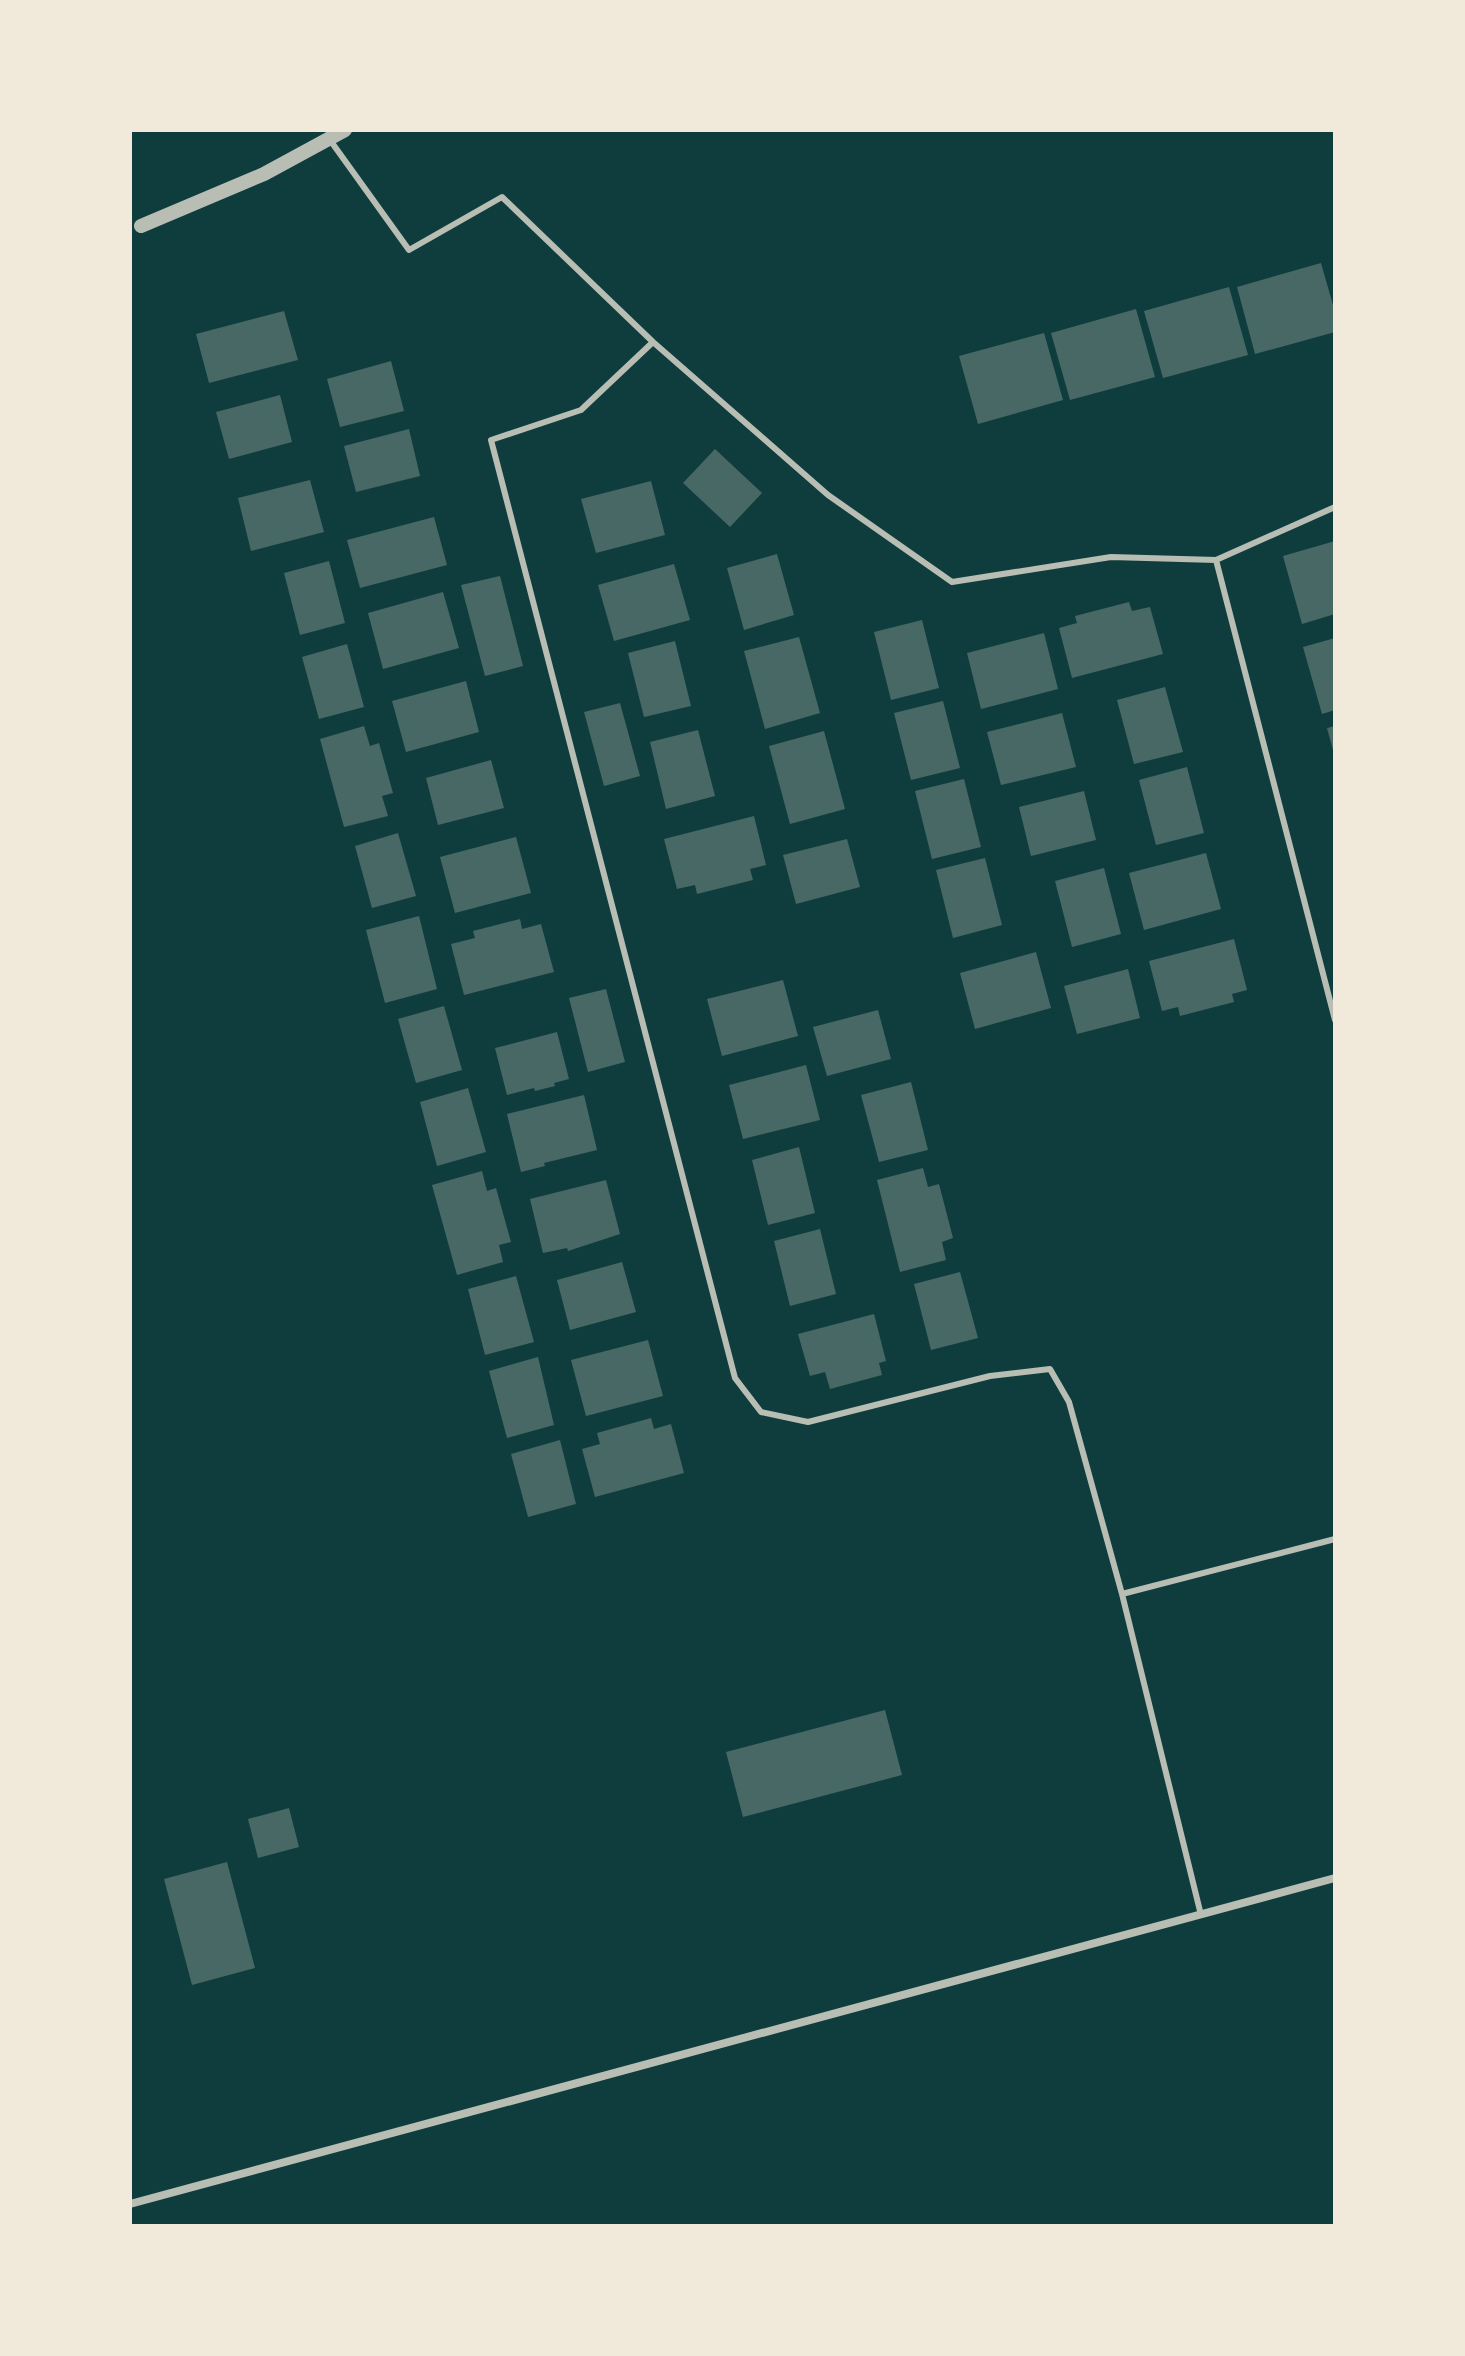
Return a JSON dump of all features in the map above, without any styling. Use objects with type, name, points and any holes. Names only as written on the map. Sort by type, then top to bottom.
[{"type":"street","points":[[141,226],[203,202],[345,130]]},
{"type":"street","points":[[130,2204],[1335,1878]]},
{"type":"lane","points":[[330,140],[409,250],[502,197],[653,342],[828,495],[952,582],[1111,557],[1216,560],[1335,507]]},
{"type":"lane","points":[[653,342],[581,410],[491,440],[735,1378],[761,1412],[808,1422],[990,1376],[1050,1369],[1069,1402],[1122,1594],[1201,1915]]},
{"type":"lane","points":[[1216,560],[1335,1020]]},
{"type":"lane","points":[[1122,1594],[1335,1539]]},
{"type":"building","points":[[1321,263],[1335,312],[1335,332],[1255,354],[1237,287]]},
{"type":"building","points":[[1229,287],[1248,355],[1163,378],[1144,311]]},
{"type":"building","points":[[1136,309],[1155,377],[1070,400],[1051,333]]},
{"type":"building","points":[[284,311],[298,360],[209,383],[196,334]]},
{"type":"building","points":[[1044,333],[1063,400],[978,424],[959,356]]},
{"type":"building","points":[[391,361],[404,411],[340,427],[327,379]]},
{"type":"building","points":[[280,395],[292,442],[229,459],[216,412]]},
{"type":"building","points":[[409,429],[420,476],[356,492],[344,446]]},
{"type":"building","points":[[715,449],[762,493],[730,527],[683,483]]},
{"type":"building","points":[[310,480],[324,532],[251,551],[238,498]]},
{"type":"building","points":[[651,481],[665,535],[596,553],[581,499]]},
{"type":"building","points":[[434,517],[447,565],[360,588],[347,540]]},
{"type":"building","points":[[1335,541],[1335,614],[1302,624],[1283,556]]},
{"type":"building","points":[[777,554],[794,615],[744,630],[727,568]]},
{"type":"building","points":[[329,561],[345,623],[300,635],[284,573]]},
{"type":"building","points":[[674,564],[690,620],[614,641],[598,585]]},
{"type":"building","points":[[500,576],[523,666],[485,676],[461,585]]},
{"type":"building","points":[[443,592],[459,648],[383,669],[368,613]]},
{"type":"building","points":[[1129,602],[1132,611],[1150,607],[1163,654],[1072,678],[1059,628],[1077,623],[1075,616]]},
{"type":"building","points":[[922,620],[939,688],[891,700],[874,632]]},
{"type":"building","points":[[1044,633],[1058,689],[981,709],[967,653]]},
{"type":"building","points":[[799,637],[820,713],[765,729],[744,651]]},
{"type":"building","points":[[1335,638],[1335,710],[1322,714],[1303,647]]},
{"type":"building","points":[[675,641],[691,706],[644,717],[628,653]]},
{"type":"building","points":[[347,644],[364,707],[319,719],[302,657]]},
{"type":"building","points":[[466,681],[479,732],[406,752],[392,701]]},
{"type":"building","points":[[1165,687],[1183,752],[1134,764],[1117,700]]},
{"type":"building","points":[[943,701],[960,768],[911,780],[894,713]]},
{"type":"building","points":[[620,703],[640,776],[604,786],[584,712]]},
{"type":"building","points":[[1062,713],[1076,767],[1001,785],[987,732]]},
{"type":"building","points":[[364,726],[370,746],[379,743],[393,793],[382,796],[388,816],[344,827],[320,739]]},
{"type":"building","points":[[1335,726],[1335,754],[1334,754],[1327,728]]},
{"type":"building","points":[[698,730],[715,796],[666,809],[650,742]]},
{"type":"building","points":[[824,731],[845,809],[790,824],[769,746]]},
{"type":"building","points":[[491,760],[504,808],[438,825],[426,778]]},
{"type":"building","points":[[1187,767],[1204,833],[1156,845],[1139,780]]},
{"type":"building","points":[[964,779],[981,847],[932,859],[915,791]]},
{"type":"building","points":[[1084,791],[1096,840],[1031,856],[1019,807]]},
{"type":"building","points":[[754,816],[766,865],[750,869],[753,880],[697,894],[695,885],[677,889],[664,839]]},
{"type":"building","points":[[398,833],[416,896],[372,908],[355,846]]},
{"type":"building","points":[[516,837],[531,893],[455,913],[440,857]]},
{"type":"building","points":[[847,839],[860,887],[796,904],[783,855]]},
{"type":"building","points":[[1206,853],[1221,909],[1144,930],[1129,873]]},
{"type":"building","points":[[985,858],[1002,925],[953,938],[936,870]]},
{"type":"building","points":[[1104,868],[1121,934],[1072,947],[1055,881]]},
{"type":"building","points":[[419,916],[437,989],[385,1003],[366,930]]},
{"type":"building","points":[[520,919],[522,929],[541,924],[554,972],[464,995],[451,944],[475,938],[473,931]]},
{"type":"building","points":[[1234,939],[1247,990],[1232,994],[1234,1002],[1180,1016],[1178,1007],[1162,1011],[1149,961]]},
{"type":"building","points":[[1036,952],[1051,1008],[975,1029],[960,973]]},
{"type":"building","points":[[1128,969],[1140,1018],[1077,1034],[1064,986]]},
{"type":"building","points":[[783,980],[798,1036],[722,1056],[707,999]]},
{"type":"building","points":[[606,989],[625,1062],[588,1072],[569,998]]},
{"type":"building","points":[[444,1006],[462,1070],[416,1083],[398,1019]]},
{"type":"building","points":[[878,1010],[891,1059],[827,1076],[813,1027]]},
{"type":"building","points":[[557,1032],[569,1079],[554,1083],[555,1086],[507,1095],[495,1048]]},
{"type":"building","points":[[806,1065],[820,1120],[743,1139],[729,1085]]},
{"type":"building","points":[[911,1082],[928,1150],[879,1162],[861,1095]]},
{"type":"building","points":[[468,1088],[486,1152],[437,1166],[420,1102]]},
{"type":"building","points":[[584,1095],[597,1150],[521,1172],[507,1114]]},
{"type":"building","points":[[799,1147],[815,1213],[768,1225],[752,1160]]},
{"type":"building","points":[[923,1168],[928,1187],[939,1184],[953,1238],[942,1242],[946,1260],[900,1272],[877,1180]]},
{"type":"building","points":[[482,1171],[487,1191],[496,1188],[511,1242],[499,1245],[503,1262],[457,1275],[432,1185]]},
{"type":"building","points":[[606,1180],[620,1234],[568,1251],[567,1248],[543,1253],[530,1199]]},
{"type":"building","points":[[820,1229],[836,1294],[790,1306],[774,1241]]},
{"type":"building","points":[[622,1262],[636,1312],[570,1330],[557,1280]]},
{"type":"building","points":[[960,1272],[978,1338],[931,1350],[914,1284]]},
{"type":"building","points":[[516,1276],[534,1342],[485,1355],[468,1289]]},
{"type":"building","points":[[874,1314],[886,1361],[879,1363],[882,1375],[830,1389],[825,1372],[810,1376],[798,1334]]},
{"type":"building","points":[[648,1340],[663,1396],[586,1416],[571,1360]]},
{"type":"building","points":[[538,1357],[554,1425],[507,1438],[489,1371]]},
{"type":"building","points":[[651,1418],[654,1429],[671,1424],[684,1473],[595,1497],[582,1449],[600,1444],[597,1433]]},
{"type":"building","points":[[560,1440],[576,1504],[528,1517],[511,1454]]},
{"type":"building","points":[[885,1710],[902,1775],[743,1817],[726,1752]]},
{"type":"building","points":[[289,1808],[299,1847],[258,1858],[248,1819]]},
{"type":"building","points":[[227,1862],[255,1968],[192,1985],[164,1879]]}]
